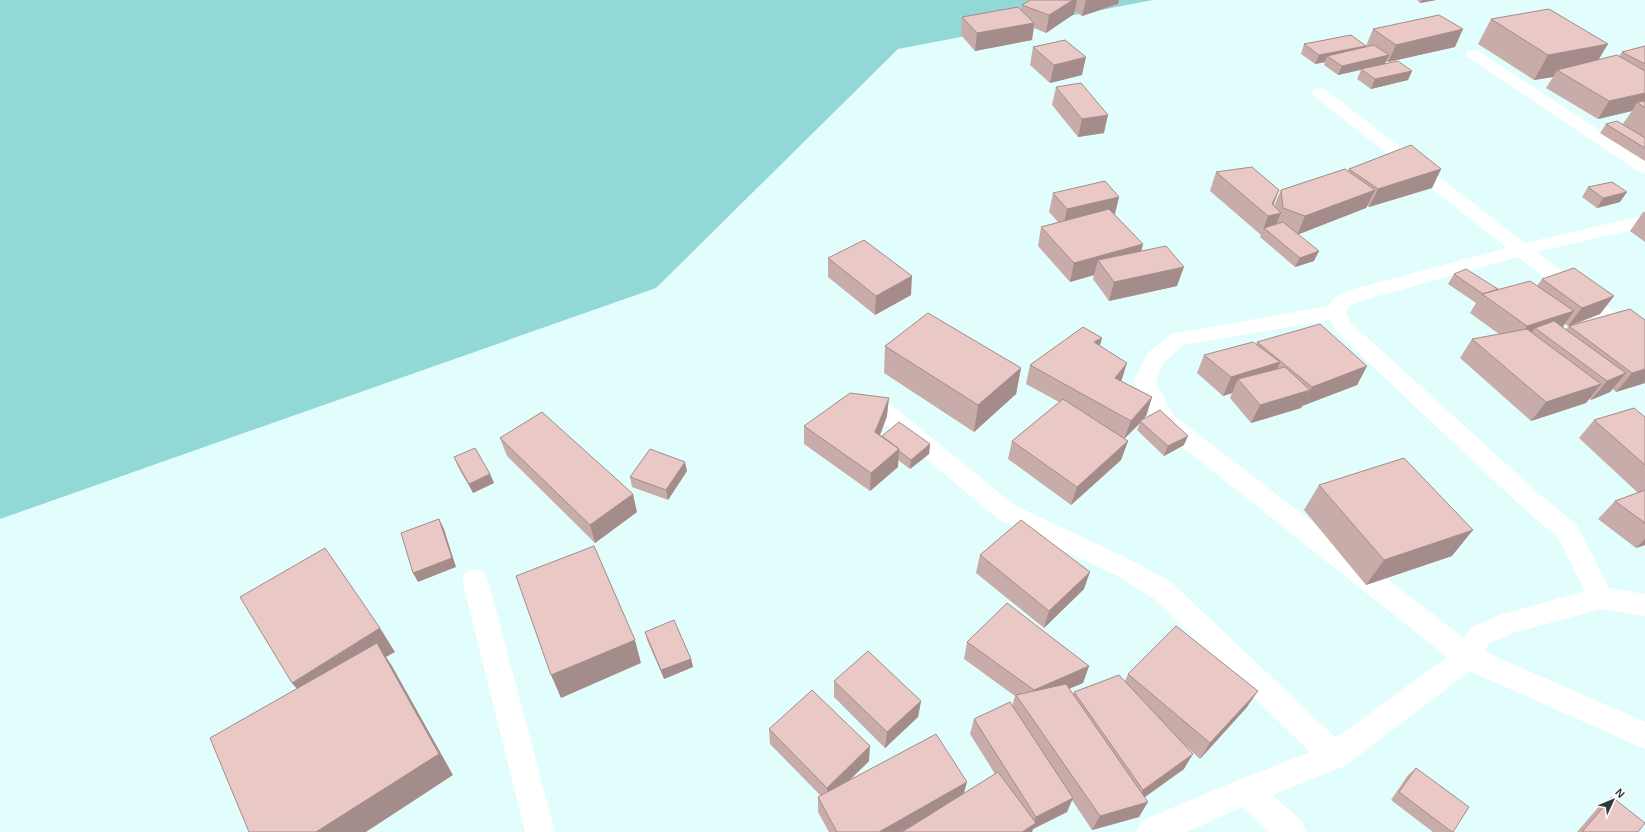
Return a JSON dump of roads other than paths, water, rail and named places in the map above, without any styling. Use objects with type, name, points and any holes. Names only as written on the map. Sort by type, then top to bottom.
[{"type":"street","points":[[1474,54],[1645,168]]},
{"type":"street","points":[[1320,93],[1645,346]]},
{"type":"street","points":[[1645,221],[1521,250],[1357,295],[1342,303],[1336,312],[1178,339],[1155,358],[1145,381],[1165,421],[1468,657],[1645,736]]},
{"type":"street","points":[[1336,312],[1343,327],[1529,499],[1568,532],[1601,598]]},
{"type":"street","points":[[884,411],[1006,512],[1128,570],[1162,590],[1335,756]]},
{"type":"street","points":[[475,580],[540,832]]},
{"type":"street","points":[[1152,832],[1246,791],[1335,756],[1468,657],[1479,636],[1509,623],[1601,598],[1645,605]]},
{"type":"street","points":[[1246,791],[1291,832]]}]
